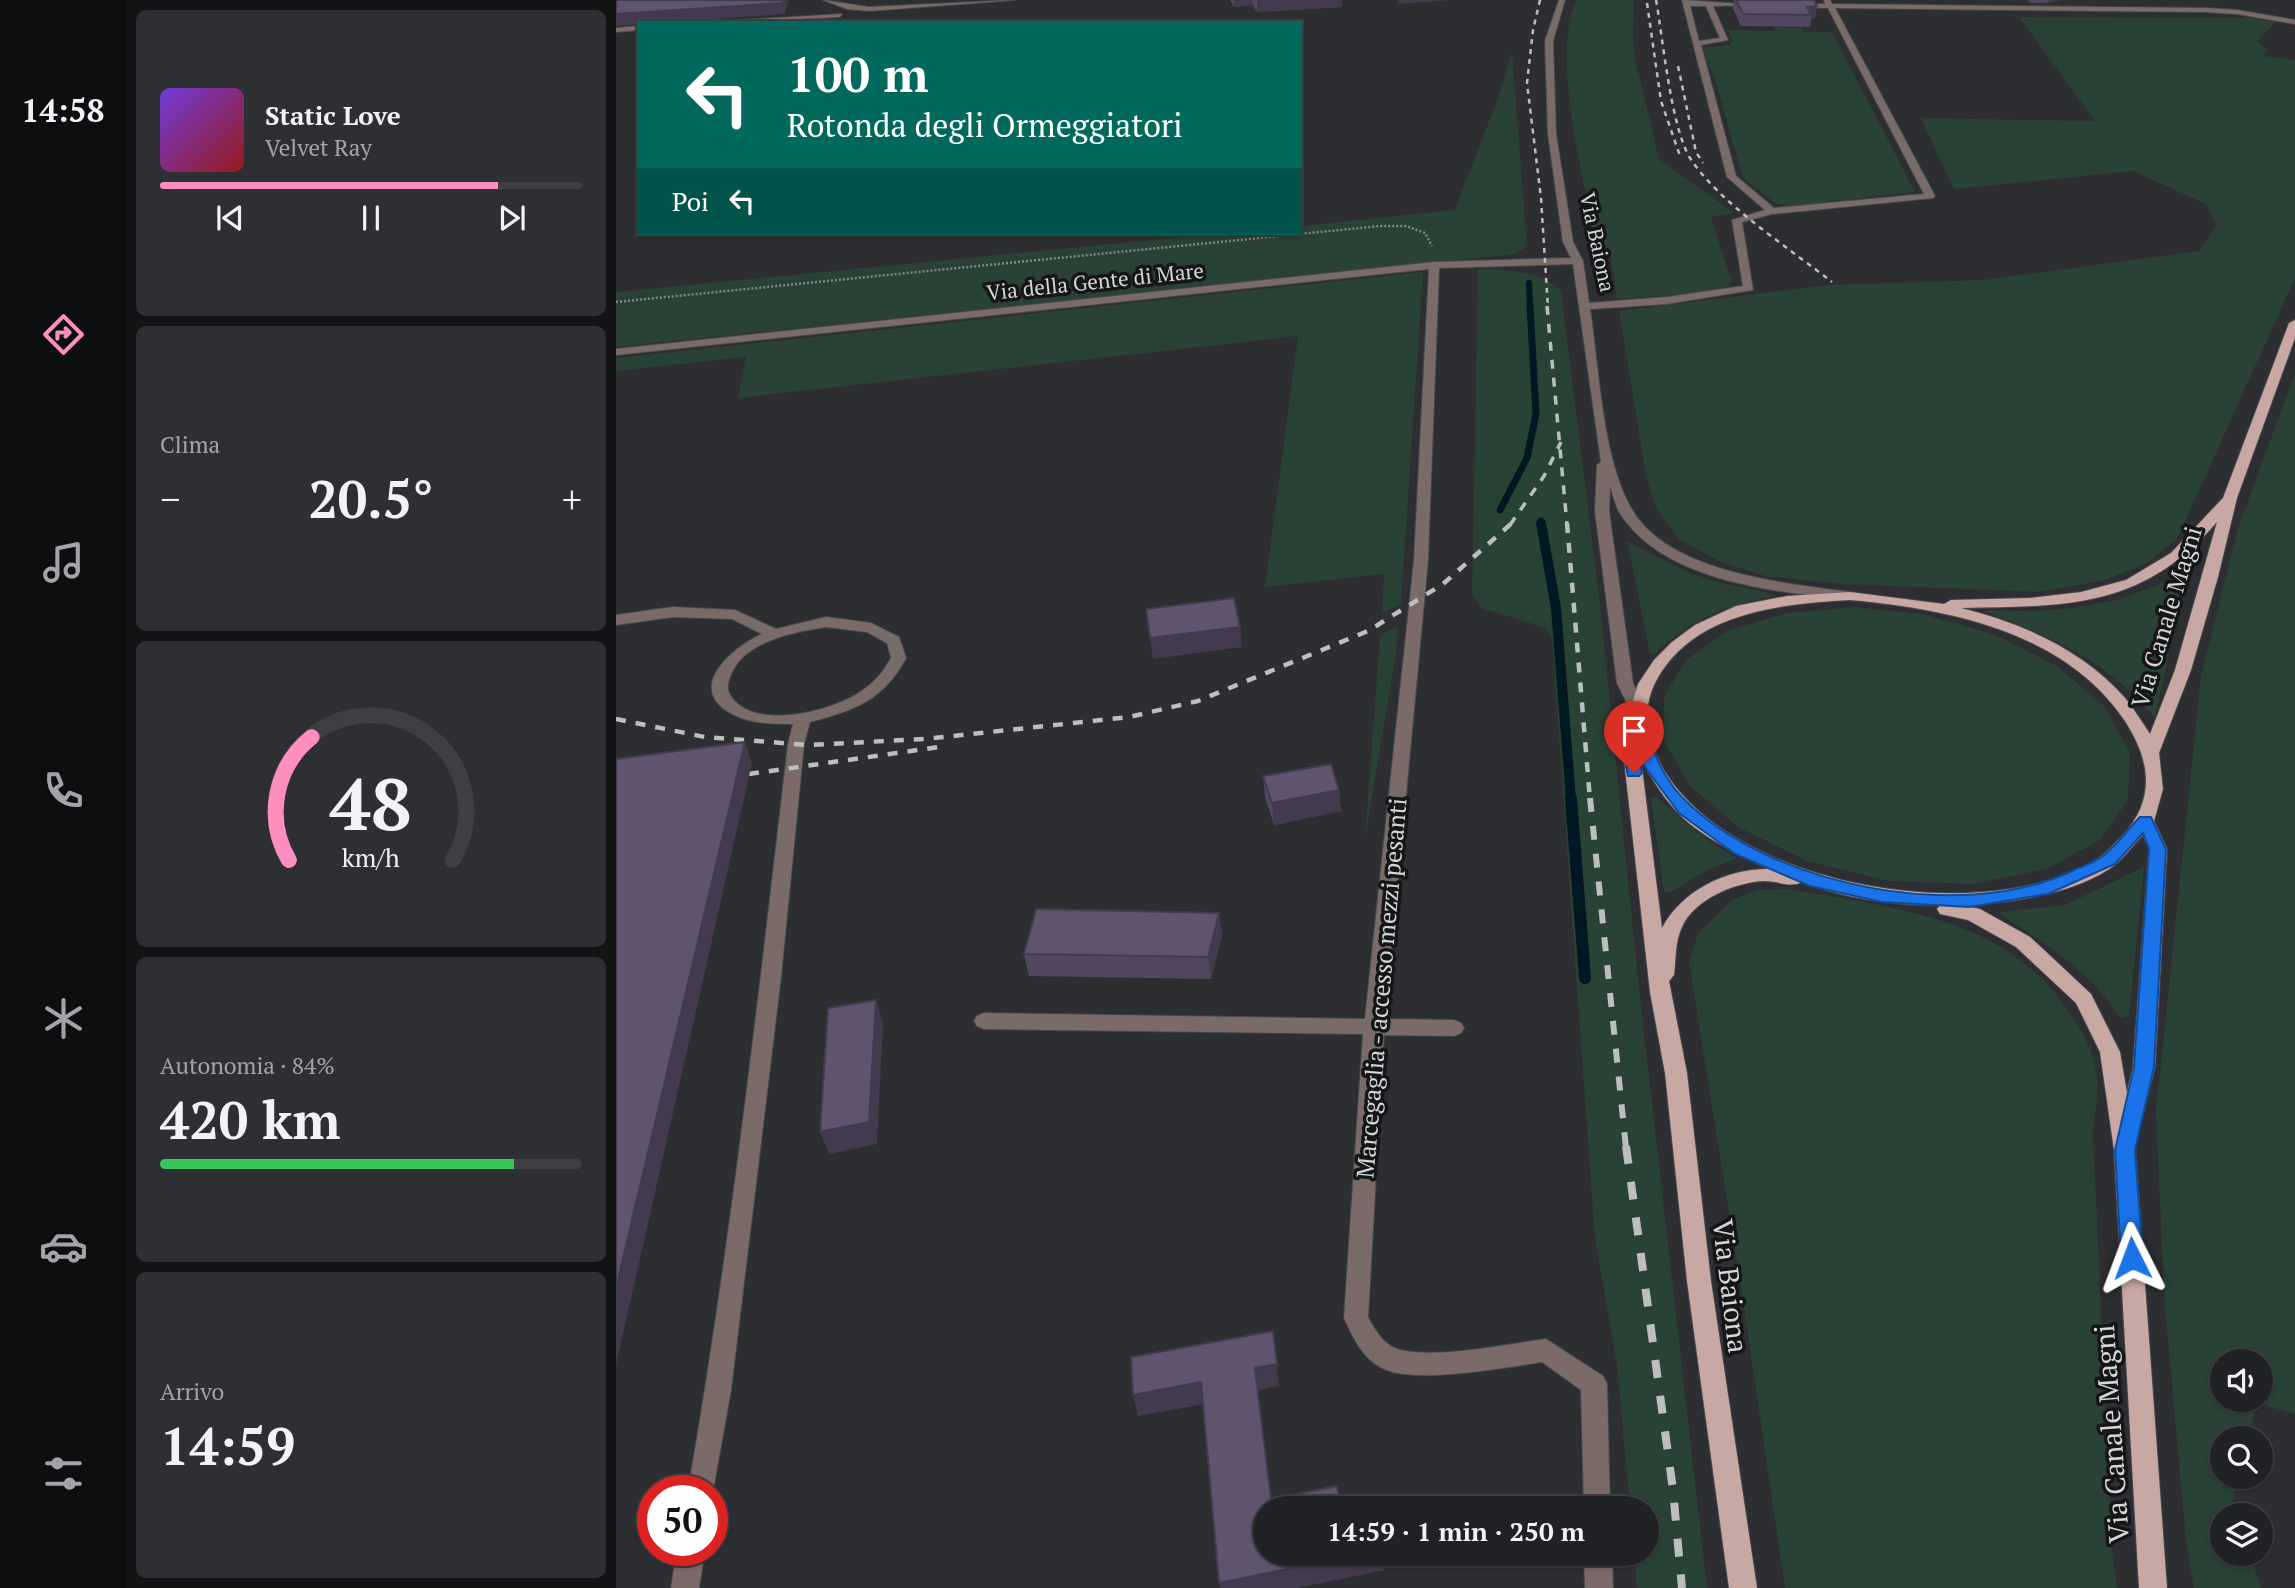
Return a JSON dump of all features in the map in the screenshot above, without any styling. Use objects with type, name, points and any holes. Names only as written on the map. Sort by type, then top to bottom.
[{"type":"main road","name":"Via Canale Magni","points":[[2151,752],[2183,670],[2211,577],[2230,498],[2295,323]]},
{"type":"main road","name":"Via Canale Magni","points":[[1931,604],[2051,601],[2115,589],[2155,571],[2188,547],[2230,498]]},
{"type":"main road","points":[[1850,596],[1931,604],[1991,621],[2046,644],[2094,675],[2130,712],[2151,752],[2155,787],[2145,821],[2109,860],[2048,888],[1969,901],[1882,896],[1816,881],[1741,850],[1684,809],[1649,764],[1637,714],[1651,670],[1683,638],[1729,614],[1786,600],[1850,596]]},
{"type":"main road","name":"Via Baiona","points":[[1637,714],[1631,751],[1660,992],[1676,1073],[1699,1281],[1744,1588]]},
{"type":"main road","name":"Via Canale Magni","points":[[2125,1150],[2144,1067],[2158,849],[2145,821]]},
{"type":"main road","name":"Via Baiona","points":[[1660,992],[1672,927],[1688,905],[1696,899],[1730,883],[1763,875],[1816,881]]},
{"type":"main road","name":"Via Canale Magni","points":[[1882,896],[1973,914],[2023,942],[2084,999],[2110,1052],[2125,1150],[2154,1588]]},
{"type":"street","points":[[826,0],[847,7],[888,8],[1012,0]]},
{"type":"street","points":[[888,8],[903,5],[909,0]]},
{"type":"street","name":"Via Baiona","points":[[1562,0],[1549,41],[1552,134],[1568,242],[1578,261],[1585,306],[1605,455],[1602,511],[1625,684],[1637,714]]},
{"type":"street","points":[[2071,0],[2080,9]]},
{"type":"street","points":[[1763,5],[1709,5],[1686,2],[1732,177],[1772,211]]},
{"type":"street","points":[[1585,306],[1693,297],[1749,288],[1737,220],[1772,211],[1930,196],[1828,3]]},
{"type":"street","points":[[1790,5],[1828,3],[2230,11],[2295,22]]},
{"type":"street","points":[[1698,43],[1724,40],[1709,5]]},
{"type":"street","points":[[752,21],[840,15]]},
{"type":"street","points":[[616,30],[637,28]]},
{"type":"street","name":"Via della Gente di Mare","points":[[616,352],[1439,264],[1578,261]]},
{"type":"street","name":"Marcegaglia - accesso mezzi pesanti","points":[[1439,264],[1421,560],[1374,1028],[1356,1318],[1368,1341],[1390,1360],[1444,1364],[1546,1350],[1594,1384],[1597,1496]]},
{"type":"street","name":"Via Baiona","points":[[1605,455],[1625,510],[1646,534],[1677,556],[1713,571],[1771,586],[1850,596]]},
{"type":"street","points":[[616,620],[673,612],[735,615],[774,634]]},
{"type":"street","points":[[851,623],[872,627],[888,636],[898,647],[899,661],[892,676],[877,690],[857,703],[831,713],[802,719],[776,720],[752,716],[734,709],[723,698],[719,685],[723,671],[735,657],[774,634],[800,626],[851,623]]},
{"type":"street","points":[[704,1475],[718,1390],[771,977],[796,744],[802,719]]},
{"type":"street","points":[[984,1021],[1454,1028]]},
{"type":"street","points":[[685,1588],[688,1566]]},
{"type":"street","points":[[1598,1566],[1599,1588]]},
{"type":"path","points":[[1302,234],[1406,226],[1425,233],[1439,264]]},
{"type":"path","points":[[616,302],[1290,235]]},
{"type":"green space","points":[[1576,0],[1634,0],[1635,58],[1659,159],[1734,213],[1711,217],[1731,279],[1730,286],[1686,294],[1617,299],[1610,251],[1594,237],[1572,117],[1567,53],[1569,25]]},
{"type":"green space","points":[[2019,17],[2248,18],[2275,22],[2257,42],[2267,49],[2264,56],[2295,60],[2295,278],[2177,539],[2145,564],[2105,580],[2039,592],[1841,584],[1765,576],[1721,562],[1680,540],[1656,508],[1646,476],[1619,311],[1829,285],[1983,280],[2199,251],[2216,226],[2206,204],[2133,171],[1954,189],[1921,118],[2095,121]]},
{"type":"green space","points":[[1774,27],[1802,28],[1803,32],[1832,32],[1915,192],[1789,206],[1777,204],[1743,178],[1715,79],[1701,48],[1730,45],[1732,41],[1729,30],[1774,31]]},
{"type":"green space","points":[[1512,51],[1527,246],[1516,254],[616,347],[616,292],[1205,235],[1302,235],[1302,226],[1455,210],[1499,95]]},
{"type":"green space","points":[[1478,269],[1511,271],[1544,279],[1561,291],[1600,604],[1639,988],[1707,1588],[1637,1588],[1635,1566],[1659,1566],[1659,1496],[1629,1496],[1617,1365],[1595,1238],[1552,638],[1545,628],[1482,608],[1472,596]]},
{"type":"green space","points":[[1423,272],[1401,604],[1382,614],[1384,574],[1265,587],[1298,336],[738,398],[746,357],[616,371],[616,358]]},
{"type":"green space","points":[[2295,373],[2295,1414],[2273,1408],[2273,1349],[2210,1349],[2210,1412],[2255,1412],[2251,1426],[2210,1426],[2210,1489],[2235,1489],[2232,1503],[2210,1503],[2210,1566],[2254,1566],[2261,1588],[2194,1588],[2186,1541],[2164,1295],[2156,1111],[2201,676],[2237,531]]},
{"type":"green space","points":[[1627,541],[1681,569],[1710,580],[1773,594],[1771,597],[1722,610],[1693,624],[1654,655],[1650,653]]},
{"type":"green space","points":[[2187,570],[2155,718],[2118,681],[2077,652],[2032,630],[1983,611],[2037,611],[2097,604],[2151,588]]},
{"type":"green space","points":[[1855,607],[1926,615],[1996,635],[2057,666],[2104,706],[2130,752],[2128,800],[2100,840],[2046,869],[1972,884],[1889,881],[1807,861],[1738,827],[1689,785],[1664,740],[1664,697],[1686,660],[1729,630],[1787,613]]},
{"type":"green space","points":[[1398,625],[1397,648],[1365,839],[1380,636]]},
{"type":"green space","points":[[1651,797],[1657,797],[1705,838],[1737,858],[1704,872],[1671,892],[1664,893]]},
{"type":"green space","points":[[2144,867],[2129,1016],[2120,1018],[2082,973],[2000,912],[2065,905]]},
{"type":"green space","points":[[1787,889],[1904,910],[1978,935],[2011,954],[2041,978],[2067,1009],[2085,1038],[2092,1054],[2097,1078],[2093,1134],[2112,1550],[2117,1588],[1785,1588],[1689,962],[1698,933],[1732,900],[1757,890]]},
{"type":"building","points":[[616,0],[783,0],[782,3],[616,14]]},
{"type":"building","points":[[1736,0],[1814,0],[1817,6],[1807,7],[1811,15],[1743,14]]},
{"type":"building","points":[[1234,598],[1240,627],[1150,638],[1146,609]]},
{"type":"building","points":[[745,742],[616,1288],[616,759]]},
{"type":"building","points":[[1331,764],[1339,790],[1272,803],[1263,776]]},
{"type":"building","points":[[1036,909],[1219,913],[1208,957],[1024,954]]},
{"type":"building","points":[[876,1000],[869,1122],[820,1132],[828,1008]]},
{"type":"building","points":[[1273,1331],[1277,1364],[1255,1368],[1271,1496],[1253,1496],[1253,1566],[1302,1566],[1219,1583],[1201,1382],[1133,1395],[1131,1357]]},
{"type":"building","points":[[1337,1486],[1339,1496],[1286,1496]]},
{"type":"waterway","points":[[1529,283],[1530,308]]},
{"type":"waterway","points":[[1500,510],[1527,458],[1536,414],[1530,306]]},
{"type":"waterway","points":[[1541,521],[1542,525]]},
{"type":"waterway","points":[[1541,523],[1556,608],[1571,800]]},
{"type":"waterway","points":[[1571,798],[1585,978]]},
{"type":"railway","points":[[1540,0],[1533,30],[1527,83],[1541,198],[1548,308]]},
{"type":"railway","points":[[1656,0],[1668,82],[1683,144],[1690,158],[1718,192],[1736,208],[1832,282]]},
{"type":"railway","points":[[1647,3],[1661,101],[1680,156]]},
{"type":"railway","points":[[1678,66],[1696,152],[1703,163]]},
{"type":"railway","points":[[1547,306],[1560,445]]},
{"type":"railway","points":[[1510,524],[1544,476],[1560,445]]},
{"type":"railway","points":[[1560,445],[1567,525]]},
{"type":"railway","points":[[1567,523],[1590,800]]},
{"type":"railway","points":[[616,719],[705,737],[808,745],[925,739],[1129,717],[1198,701],[1368,631],[1443,584],[1510,524]]},
{"type":"railway","points":[[749,774],[946,746]]},
{"type":"railway","points":[[1590,798],[1626,1148]]},
{"type":"railway","points":[[1626,1146],[1673,1490],[1682,1588]]},
{"type":"route","points":[[1634,773],[1631,751],[1637,719],[1649,764],[1684,809],[1741,850],[1816,881],[1882,896],[1969,901],[2048,888],[2109,860],[2145,821],[2158,849],[2144,1067],[2125,1150],[2132,1258]]}]
